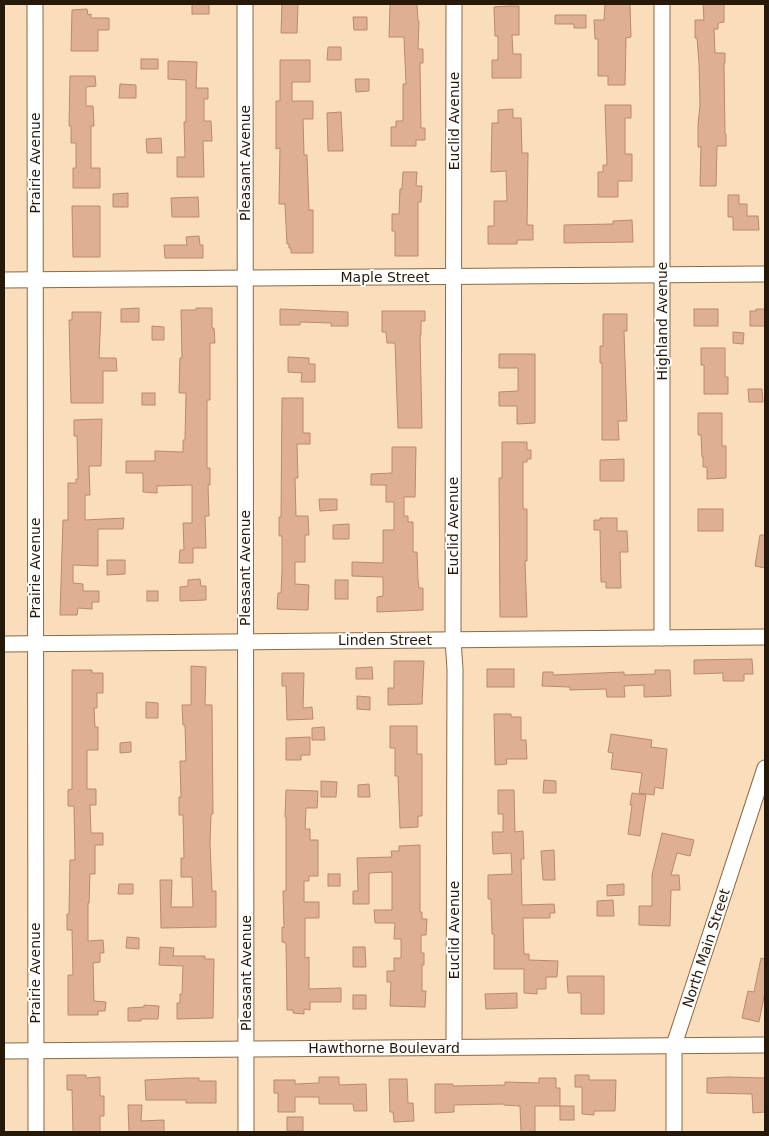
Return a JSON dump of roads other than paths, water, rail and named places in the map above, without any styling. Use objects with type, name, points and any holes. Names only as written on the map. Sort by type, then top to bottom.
[{"type":"street","name":"Prairie Avenue","points":[[35,4],[36,1132]]},
{"type":"street","name":"Pleasant Avenue","points":[[245,4],[246,1132]]},
{"type":"street","name":"Euclid Avenue","points":[[454,4],[453,640],[456,669],[454,1047]]},
{"type":"street","name":"Highland Avenue","points":[[662,4],[662,638]]},
{"type":"street","name":"Maple Street","points":[[4,280],[765,274]]},
{"type":"street","name":"Linden Street","points":[[4,644],[765,637]]},
{"type":"street","name":"North Main Street","points":[[674,1132],[674,1045],[765,768]]},
{"type":"street","name":"Hawthorne Boulevard","points":[[4,1051],[765,1045]]}]
